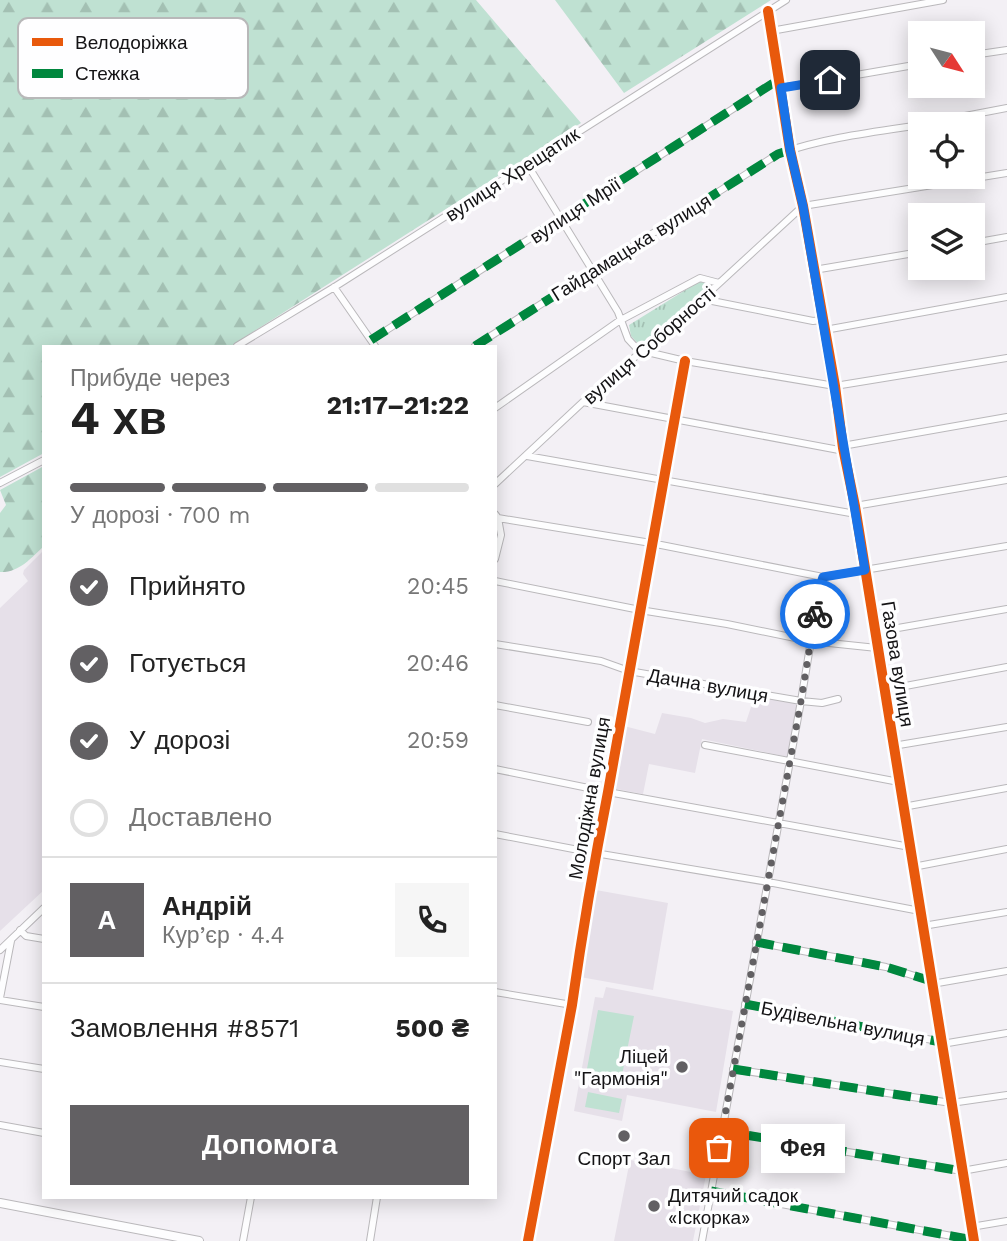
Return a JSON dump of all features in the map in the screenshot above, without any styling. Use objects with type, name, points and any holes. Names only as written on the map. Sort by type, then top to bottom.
[{"type":"street","name":"вулиця Хрещатик","points":[[239,345],[786,0]]},
{"type":"street","points":[[771,31],[943,0]]},
{"type":"street","name":"Газова вулиця","points":[[768,11],[790,150],[803,206],[835,386],[974,1240]]},
{"type":"street","points":[[985,53],[1007,50]]},
{"type":"street","points":[[781,88],[908,66]]},
{"type":"street","name":"вулиця Мрії","points":[[373,343],[778,80]]},
{"type":"street","name":"Гайдамацька вулиця","points":[[985,112],[1007,108]]},
{"type":"street","name":"Гайдамацька вулиця","points":[[477,345],[778,154],[849,136],[908,126]]},
{"type":"street","points":[[527,164],[622,321],[628,339],[642,352],[835,386],[1007,358]]},
{"type":"street","points":[[803,206],[1007,173]]},
{"type":"street","name":"вулиця Соборності","points":[[497,482],[803,206]]},
{"type":"street","points":[[985,241],[1007,237]]},
{"type":"street","points":[[814,270],[908,254]]},
{"type":"street","points":[[497,407],[619,321],[700,278],[719,284]]},
{"type":"street","points":[[334,287],[373,343]]},
{"type":"street","points":[[825,330],[1007,297]]},
{"type":"street","points":[[702,299],[813,321],[822,320]]},
{"type":"street","name":"Молодіжна вулиця","points":[[528,1241],[685,360]]},
{"type":"street","points":[[583,402],[839,450],[848,445],[1007,417]]},
{"type":"street","points":[[527,456],[663,481],[855,510],[1007,480]]},
{"type":"street","points":[[0,483],[42,461]]},
{"type":"street","points":[[497,551],[501,536],[497,516],[823,577],[1007,547]]},
{"type":"street","points":[[702,1241],[823,577]]},
{"type":"street","points":[[497,581],[810,641],[877,648]]},
{"type":"street","points":[[875,632],[1007,609]]},
{"type":"street","name":"Дачна вулиця","points":[[497,644],[601,661],[629,671],[801,701],[822,703],[838,699]]},
{"type":"street","points":[[884,690],[1007,667]]},
{"type":"street","points":[[497,705],[588,722]]},
{"type":"street","points":[[893,746],[1007,727]]},
{"type":"street","points":[[705,745],[899,782]]},
{"type":"street","points":[[497,769],[910,847]]},
{"type":"street","points":[[903,807],[1007,789]]},
{"type":"street","points":[[497,834],[768,881],[920,911]]},
{"type":"street","points":[[913,867],[1007,849]]},
{"type":"street","points":[[0,950],[42,910]]},
{"type":"street","points":[[923,926],[1007,912]]},
{"type":"street","points":[[20,930],[26,936],[42,939]]},
{"type":"street","points":[[11,939],[0,999],[42,1007]]},
{"type":"street","points":[[757,942],[886,967],[932,983],[1007,971]]},
{"type":"street","points":[[497,992],[572,1005]]},
{"type":"street","name":"Будівельна вулиця","points":[[745,1004],[948,1043],[1007,1033]]},
{"type":"street","points":[[0,1062],[42,1069]]},
{"type":"street","points":[[733,1069],[951,1103],[1007,1096]]},
{"type":"street","points":[[0,1125],[42,1133]]},
{"type":"street","points":[[722,1131],[962,1171],[1007,1163]]},
{"type":"street","points":[[711,1191],[974,1240]]},
{"type":"street","points":[[243,1241],[251,1199]]},
{"type":"street","points":[[370,1241],[377,1199]]},
{"type":"street","points":[[0,1203],[199,1241]]},
{"type":"street","points":[[971,1227],[1007,1221]]},
{"type":"shaded area","points":[[42,552],[42,892],[0,931],[0,608],[28,581],[23,574]]},
{"type":"shaded area","points":[[755,695],[798,703],[788,757],[702,739],[695,773],[649,764],[643,794],[611,788],[624,726],[655,734],[662,713],[705,723],[723,719],[746,722]]},
{"type":"shaded area","points":[[596,890],[668,903],[653,990],[580,977]]},
{"type":"shaded area","points":[[606,987],[733,1011],[716,1112],[627,1095],[622,1121],[574,1111],[595,997],[603,998]]},
{"type":"shaded area","points":[[630,1160],[706,1175],[693,1241],[614,1241]]},
{"type":"green space","points":[[0,0],[476,0],[581,123],[233,345],[42,345],[42,454],[0,477]]},
{"type":"green space","points":[[555,0],[771,0],[624,93]]},
{"type":"green space","points":[[700,281],[711,284],[641,347],[631,336],[629,325]]},
{"type":"green space","points":[[42,467],[42,548],[19,567],[7,572],[0,572],[0,513],[6,505],[0,490]]},
{"type":"green space","points":[[598,1010],[634,1016],[621,1080],[586,1074]]},
{"type":"green space","points":[[588,1092],[622,1099],[619,1113],[585,1107]]},
{"type":"marked path","points":[[371,340],[778,80]]},
{"type":"marked path","points":[[477,345],[778,154],[790,150]]},
{"type":"marked path","points":[[756,942],[886,967],[931,981]]},
{"type":"marked path","points":[[745,1004],[941,1042]]},
{"type":"marked path","points":[[733,1069],[951,1103]]},
{"type":"marked path","points":[[722,1131],[962,1171]]},
{"type":"marked path","points":[[711,1191],[973,1240]]},
{"type":"cycle path","points":[[768,11],[790,150],[803,206],[835,386],[974,1241]]},
{"type":"cycle path","points":[[528,1241],[685,361]]},
{"type":"way so far","points":[[719,1148],[815,614]]},
{"type":"place","name":"Ліцей \"Гармонія\"","points":[[682,1067]]},
{"type":"place","name":"Спорт Зал","points":[[624,1136]]},
{"type":"place","name":"Фея","points":[[719,1148]]},
{"type":"place","name":"Дитячий садок «Іскорка»","points":[[654,1206]]},
{"type":"route","points":[[815,614],[823,577],[865,570],[781,88],[830,80]]}]
